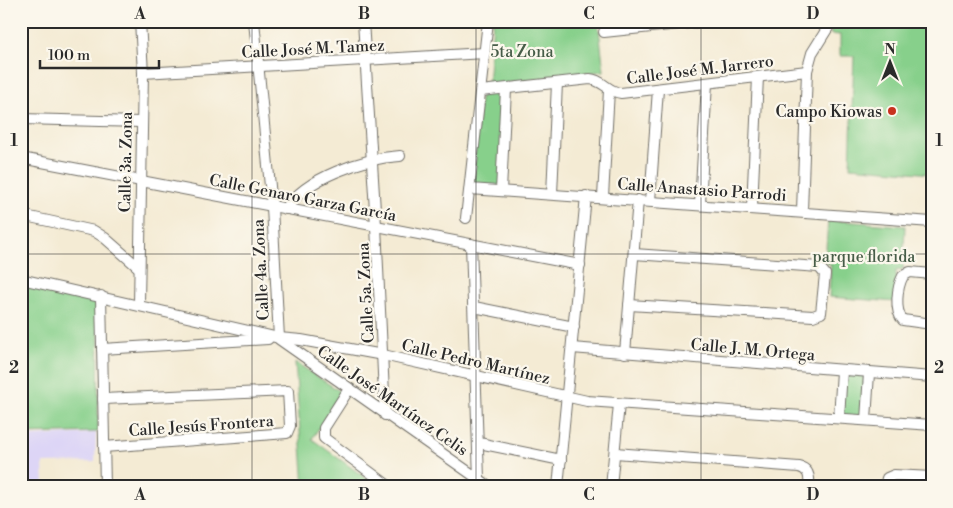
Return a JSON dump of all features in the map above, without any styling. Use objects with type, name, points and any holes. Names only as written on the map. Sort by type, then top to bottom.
[{"type":"street","points":[[21,38],[22,21]]},
{"type":"street","name":"Calle 3a. Zona","points":[[139,304],[138,266],[143,73],[140,21]]},
{"type":"street","name":"Calle 4a. Zona","points":[[254,21],[272,207],[279,338]]},
{"type":"street","name":"Calle 5a. Zona","points":[[363,21],[376,226],[385,414]]},
{"type":"street","points":[[466,218],[488,21]]},
{"type":"street","points":[[604,32],[707,21]]},
{"type":"street","points":[[802,211],[807,71],[812,53],[832,21]]},
{"type":"street","name":"Calle José M. Tamez","points":[[143,73],[485,53]]},
{"type":"street","name":"Calle José M. Jarrero","points":[[481,91],[596,79],[609,90],[621,93],[807,71]]},
{"type":"street","points":[[752,207],[758,77]]},
{"type":"street","points":[[552,194],[557,83]]},
{"type":"street","points":[[700,204],[706,83]]},
{"type":"street","points":[[501,191],[506,88]]},
{"type":"street","points":[[650,201],[658,88]]},
{"type":"street","points":[[602,197],[609,90]]},
{"type":"street","points":[[21,119],[141,122]]},
{"type":"street","points":[[286,209],[301,191],[340,171],[372,160],[400,156]]},
{"type":"street","name":"Calle Genaro Garza García","points":[[21,158],[580,265]]},
{"type":"street","name":"Calle Anastasio Parrodi","points":[[470,188],[752,207],[932,222]]},
{"type":"street","points":[[558,487],[586,196]]},
{"type":"street","points":[[624,353],[638,200]]},
{"type":"street","points":[[21,215],[94,231],[138,266]]},
{"type":"street","points":[[471,244],[479,479]]},
{"type":"street","points":[[629,305],[813,316],[821,314],[825,274],[824,270],[813,266],[634,254]]},
{"type":"street","points":[[932,274],[906,274],[900,282],[898,309],[900,317],[906,322],[932,324]]},
{"type":"street","name":"Calle Pedro Martínez","points":[[21,279],[139,304],[279,338],[301,340],[383,355],[568,397],[619,404],[932,425]]},
{"type":"street","points":[[101,296],[105,487]]},
{"type":"street","points":[[474,307],[574,327]]},
{"type":"street","points":[[102,348],[279,338]]},
{"type":"street","name":"Calle José Martínez Celis","points":[[279,338],[490,487]]},
{"type":"street","name":"Calle J. M. Ortega","points":[[572,348],[932,377]]},
{"type":"street","points":[[838,418],[842,371]]},
{"type":"street","points":[[866,420],[869,373]]},
{"type":"street","points":[[349,389],[324,428],[324,438],[390,487]]},
{"type":"street","name":"Calle Jesús Frontera","points":[[103,399],[288,391],[290,426],[287,433],[104,447]]},
{"type":"street","points":[[611,487],[619,404]]},
{"type":"street","points":[[479,443],[561,460]]},
{"type":"street","points":[[614,453],[799,467],[807,470],[810,487]]},
{"type":"street","points":[[885,487],[890,476],[932,477]]},
{"type":"shaded area","points":[[96,433],[95,462],[43,463],[44,487],[31,487],[29,436]]},
{"type":"green space","name":"5ta Zona","points":[[493,21],[598,21],[604,71],[488,85]]},
{"type":"green space","name":"Campo Kiowas","points":[[836,21],[932,21],[932,174],[850,167],[854,56],[840,56],[840,35],[830,34]]},
{"type":"green space","points":[[506,89],[501,191],[470,189],[481,91]]},
{"type":"green space","name":"parque florida","points":[[828,220],[905,226],[903,269],[896,271],[896,302],[829,297],[831,264],[825,263]]},
{"type":"green space","points":[[21,283],[99,302],[98,432],[21,434]]},
{"type":"green space","points":[[295,362],[341,392],[312,439],[378,487],[304,487]]},
{"type":"green space","points":[[842,371],[869,373],[866,420],[839,418]]},
{"type":"place","name":"Campo Kiowas","points":[[892,111]]}]
